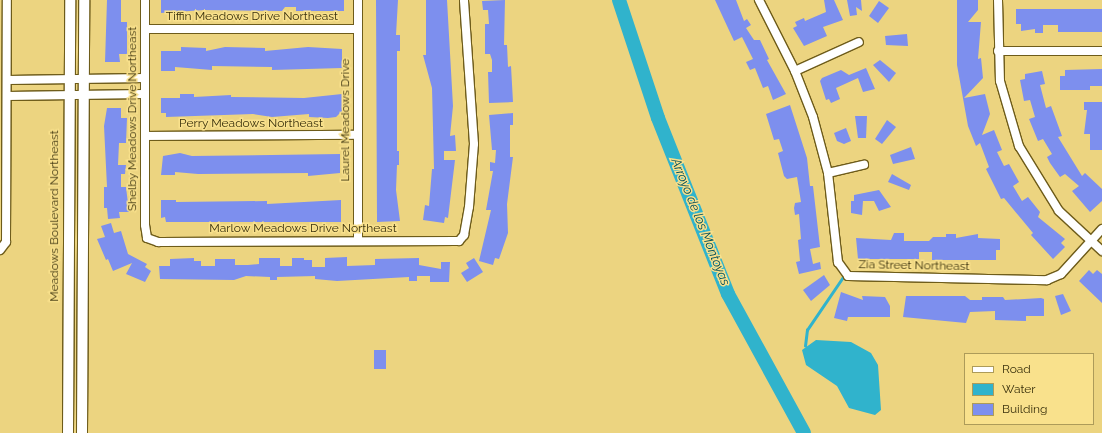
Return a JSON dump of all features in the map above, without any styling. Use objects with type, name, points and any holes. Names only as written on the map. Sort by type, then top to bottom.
[{"type":"street","points":[[0,250],[6,242],[8,80],[7,0]]},
{"type":"street","name":"Meadows Boulevard Northeast","points":[[68,433],[68,94],[70,0]]},
{"type":"street","points":[[82,433],[84,0]]},
{"type":"street","name":"Shelby Meadows Drive Northeast","points":[[145,0],[144,94],[147,238]]},
{"type":"street","name":"Laurel Meadows Drive","points":[[358,0],[358,241]]},
{"type":"street","name":"Marlow Meadows Drive Northeast","points":[[147,238],[158,242],[459,241],[464,235],[469,207],[474,144],[464,0]]},
{"type":"street","name":"Zia Street Northeast","points":[[759,0],[795,71],[813,117],[828,173],[838,262],[848,276],[1047,280],[1061,274],[1091,241]]},
{"type":"street","points":[[998,0],[998,51],[1005,104],[1019,146],[1059,211],[1102,251]]},
{"type":"street","name":"Tiffin Meadows Drive Northeast","points":[[145,30],[358,29]]},
{"type":"street","points":[[795,71],[859,42]]},
{"type":"street","points":[[998,51],[1102,51]]},
{"type":"street","points":[[8,80],[145,78]]},
{"type":"street","points":[[7,96],[144,94]]},
{"type":"street","name":"Perry Meadows Northeast","points":[[145,136],[358,135]]},
{"type":"street","points":[[828,173],[864,165]]},
{"type":"street","points":[[1091,241],[1102,229]]},
{"type":"water","points":[[816,340],[851,342],[871,353],[878,365],[881,410],[875,415],[849,408],[837,386],[806,365],[802,350]]},
{"type":"building","points":[[107,0],[121,0],[121,22],[127,22],[127,54],[119,54],[120,62],[105,62]]},
{"type":"building","points":[[161,0],[344,0],[344,11],[296,11],[296,7],[285,7],[282,11],[204,10],[161,13]]},
{"type":"building","points":[[376,0],[398,0],[396,35],[400,35],[400,51],[397,51],[397,151],[399,151],[399,165],[397,165],[396,190],[400,221],[377,222]]},
{"type":"building","points":[[426,0],[447,0],[453,106],[450,136],[455,135],[456,151],[444,151],[444,160],[455,160],[448,218],[445,217],[444,223],[423,220],[425,205],[429,206],[432,169],[434,169],[432,88],[423,55],[426,55]]},
{"type":"building","points":[[505,0],[504,45],[507,45],[508,67],[511,66],[513,102],[489,103],[488,72],[492,72],[492,60],[490,54],[485,54],[485,24],[489,24],[488,10],[483,10],[482,1]]},
{"type":"building","points":[[715,0],[736,0],[744,21],[747,19],[751,25],[746,28],[754,40],[760,40],[769,59],[767,60],[786,94],[773,100],[768,86],[763,88],[755,68],[750,70],[746,62],[753,59],[742,37],[734,41]]},
{"type":"building","points":[[824,0],[834,0],[843,20],[823,27],[827,36],[804,46],[793,28],[797,26],[795,22],[804,18],[805,21],[826,12]]},
{"type":"building","points":[[847,0],[861,0],[862,11],[856,7],[857,15],[850,16]]},
{"type":"building","points":[[957,0],[978,0],[978,10],[968,22],[981,22],[978,59],[981,58],[983,78],[964,98],[985,94],[990,114],[982,135],[994,130],[1002,150],[997,152],[1004,166],[1009,164],[1019,182],[1013,186],[1022,201],[1028,197],[1040,212],[1038,217],[1065,239],[1061,243],[1065,247],[1053,259],[1031,235],[1033,233],[1004,198],[1001,199],[986,169],[989,167],[980,143],[976,146],[968,126],[957,65]]},
{"type":"building","points":[[879,1],[889,8],[878,23],[869,16]]},
{"type":"building","points":[[1016,9],[1102,9],[1102,32],[1058,32],[1058,25],[1043,25],[1043,33],[1035,33],[1035,29],[1021,31],[1021,24],[1016,24]]},
{"type":"building","points":[[907,34],[908,46],[886,45],[885,36]]},
{"type":"building","points":[[181,47],[206,48],[206,51],[225,47],[265,48],[265,51],[308,47],[342,49],[342,68],[272,70],[272,67],[212,66],[212,70],[175,67],[175,71],[161,71],[161,51],[181,51]]},
{"type":"building","points":[[880,60],[896,73],[889,82],[873,65]]},
{"type":"building","points":[[866,68],[875,89],[863,92],[858,78],[836,88],[840,99],[831,103],[829,99],[826,100],[820,81],[822,78],[841,70],[849,75]]},
{"type":"building","points":[[1102,69],[1102,86],[1090,86],[1090,90],[1060,90],[1060,76],[1065,76],[1065,70]]},
{"type":"building","points":[[1042,71],[1045,84],[1040,85],[1046,108],[1051,106],[1062,136],[1058,137],[1082,176],[1085,173],[1102,189],[1102,201],[1090,212],[1072,191],[1079,186],[1065,174],[1060,177],[1050,163],[1047,157],[1052,154],[1043,139],[1038,141],[1029,119],[1035,117],[1030,100],[1024,101],[1020,80],[1025,79],[1025,74]]},
{"type":"building","points":[[180,94],[194,94],[194,97],[231,95],[231,97],[304,98],[342,94],[342,111],[336,117],[328,118],[309,117],[309,114],[272,117],[253,114],[166,117],[166,113],[161,113],[161,98],[180,98]]},
{"type":"building","points":[[1084,102],[1102,102],[1102,150],[1090,150],[1090,134],[1084,134],[1087,110],[1084,110]]},
{"type":"building","points":[[790,105],[807,158],[810,186],[813,186],[820,247],[810,249],[813,264],[820,262],[821,269],[799,274],[796,262],[800,261],[798,240],[801,239],[799,214],[795,215],[794,208],[795,203],[801,202],[797,177],[787,179],[784,176],[778,153],[783,151],[779,139],[774,140],[766,114]]},
{"type":"building","points":[[107,108],[121,108],[121,118],[127,118],[126,143],[119,143],[118,165],[126,165],[125,174],[121,174],[121,187],[126,187],[129,212],[119,212],[120,218],[108,219],[107,208],[104,208],[104,187],[107,187],[104,126]]},
{"type":"building","points":[[513,113],[513,125],[510,125],[510,157],[513,157],[507,204],[508,233],[499,259],[495,258],[493,265],[479,261],[491,210],[486,210],[493,171],[490,171],[490,162],[495,163],[496,150],[492,150],[489,115]]},
{"type":"building","points":[[855,116],[867,116],[866,138],[858,138]]},
{"type":"building","points":[[887,120],[896,127],[882,144],[875,139]]},
{"type":"building","points":[[846,128],[851,141],[844,144],[837,141],[834,133]]},
{"type":"building","points":[[911,147],[915,159],[893,164],[890,155]]},
{"type":"building","points":[[180,153],[192,156],[340,154],[340,173],[308,176],[308,173],[198,174],[175,172],[175,175],[161,175],[163,156]]},
{"type":"building","points":[[892,174],[911,185],[909,190],[888,182]]},
{"type":"building","points":[[879,190],[891,207],[879,211],[874,201],[863,201],[862,215],[851,213],[851,201],[854,201],[854,195]]},
{"type":"building","points":[[161,200],[176,200],[176,202],[267,201],[267,204],[341,200],[341,222],[166,222],[165,217],[161,218]]},
{"type":"building","points":[[111,223],[114,233],[121,231],[128,254],[147,264],[145,267],[151,271],[145,282],[126,274],[132,263],[113,271],[108,259],[106,260],[97,239],[105,237],[101,226]]},
{"type":"building","points":[[894,233],[904,233],[904,241],[929,241],[933,237],[946,237],[946,234],[956,234],[956,238],[978,234],[978,238],[1000,239],[1000,250],[996,250],[996,260],[932,260],[932,252],[919,252],[919,259],[858,259],[856,238],[891,240]]},
{"type":"building","points":[[347,257],[347,266],[375,265],[375,259],[419,258],[419,265],[441,269],[441,262],[450,262],[449,282],[430,282],[430,276],[417,276],[417,281],[409,281],[409,277],[337,281],[315,279],[315,276],[277,277],[277,280],[270,280],[270,277],[246,276],[234,280],[160,279],[159,266],[170,266],[170,259],[194,258],[194,261],[201,261],[201,266],[215,266],[215,259],[235,259],[235,265],[248,265],[259,264],[259,258],[280,258],[280,266],[292,266],[292,258],[304,258],[304,260],[312,260],[312,267],[325,267],[325,258]]},
{"type":"building","points":[[474,258],[483,272],[467,282],[461,273],[469,268],[466,263]]},
{"type":"building","points":[[1089,270],[1093,274],[1097,270],[1102,274],[1102,303],[1079,281]]},
{"type":"building","points":[[824,275],[830,285],[811,301],[803,290]]},
{"type":"building","points":[[841,292],[863,300],[862,296],[885,297],[890,306],[890,317],[848,317],[847,321],[834,318]]},
{"type":"building","points":[[1063,294],[1071,311],[1061,315],[1055,296]]},
{"type":"building","points":[[906,296],[965,296],[970,300],[982,300],[982,297],[1003,297],[1005,300],[1041,298],[1044,299],[1044,316],[1026,316],[1026,321],[995,320],[995,311],[970,312],[966,323],[903,317]]},
{"type":"building","points":[[374,350],[386,350],[386,369],[374,369]]},
{"type":"waterway","name":"Arroyo de los Montoyas","points":[[619,0],[658,118],[728,294],[804,433]]},
{"type":"waterway","points":[[805,346],[807,330],[845,274]]}]
